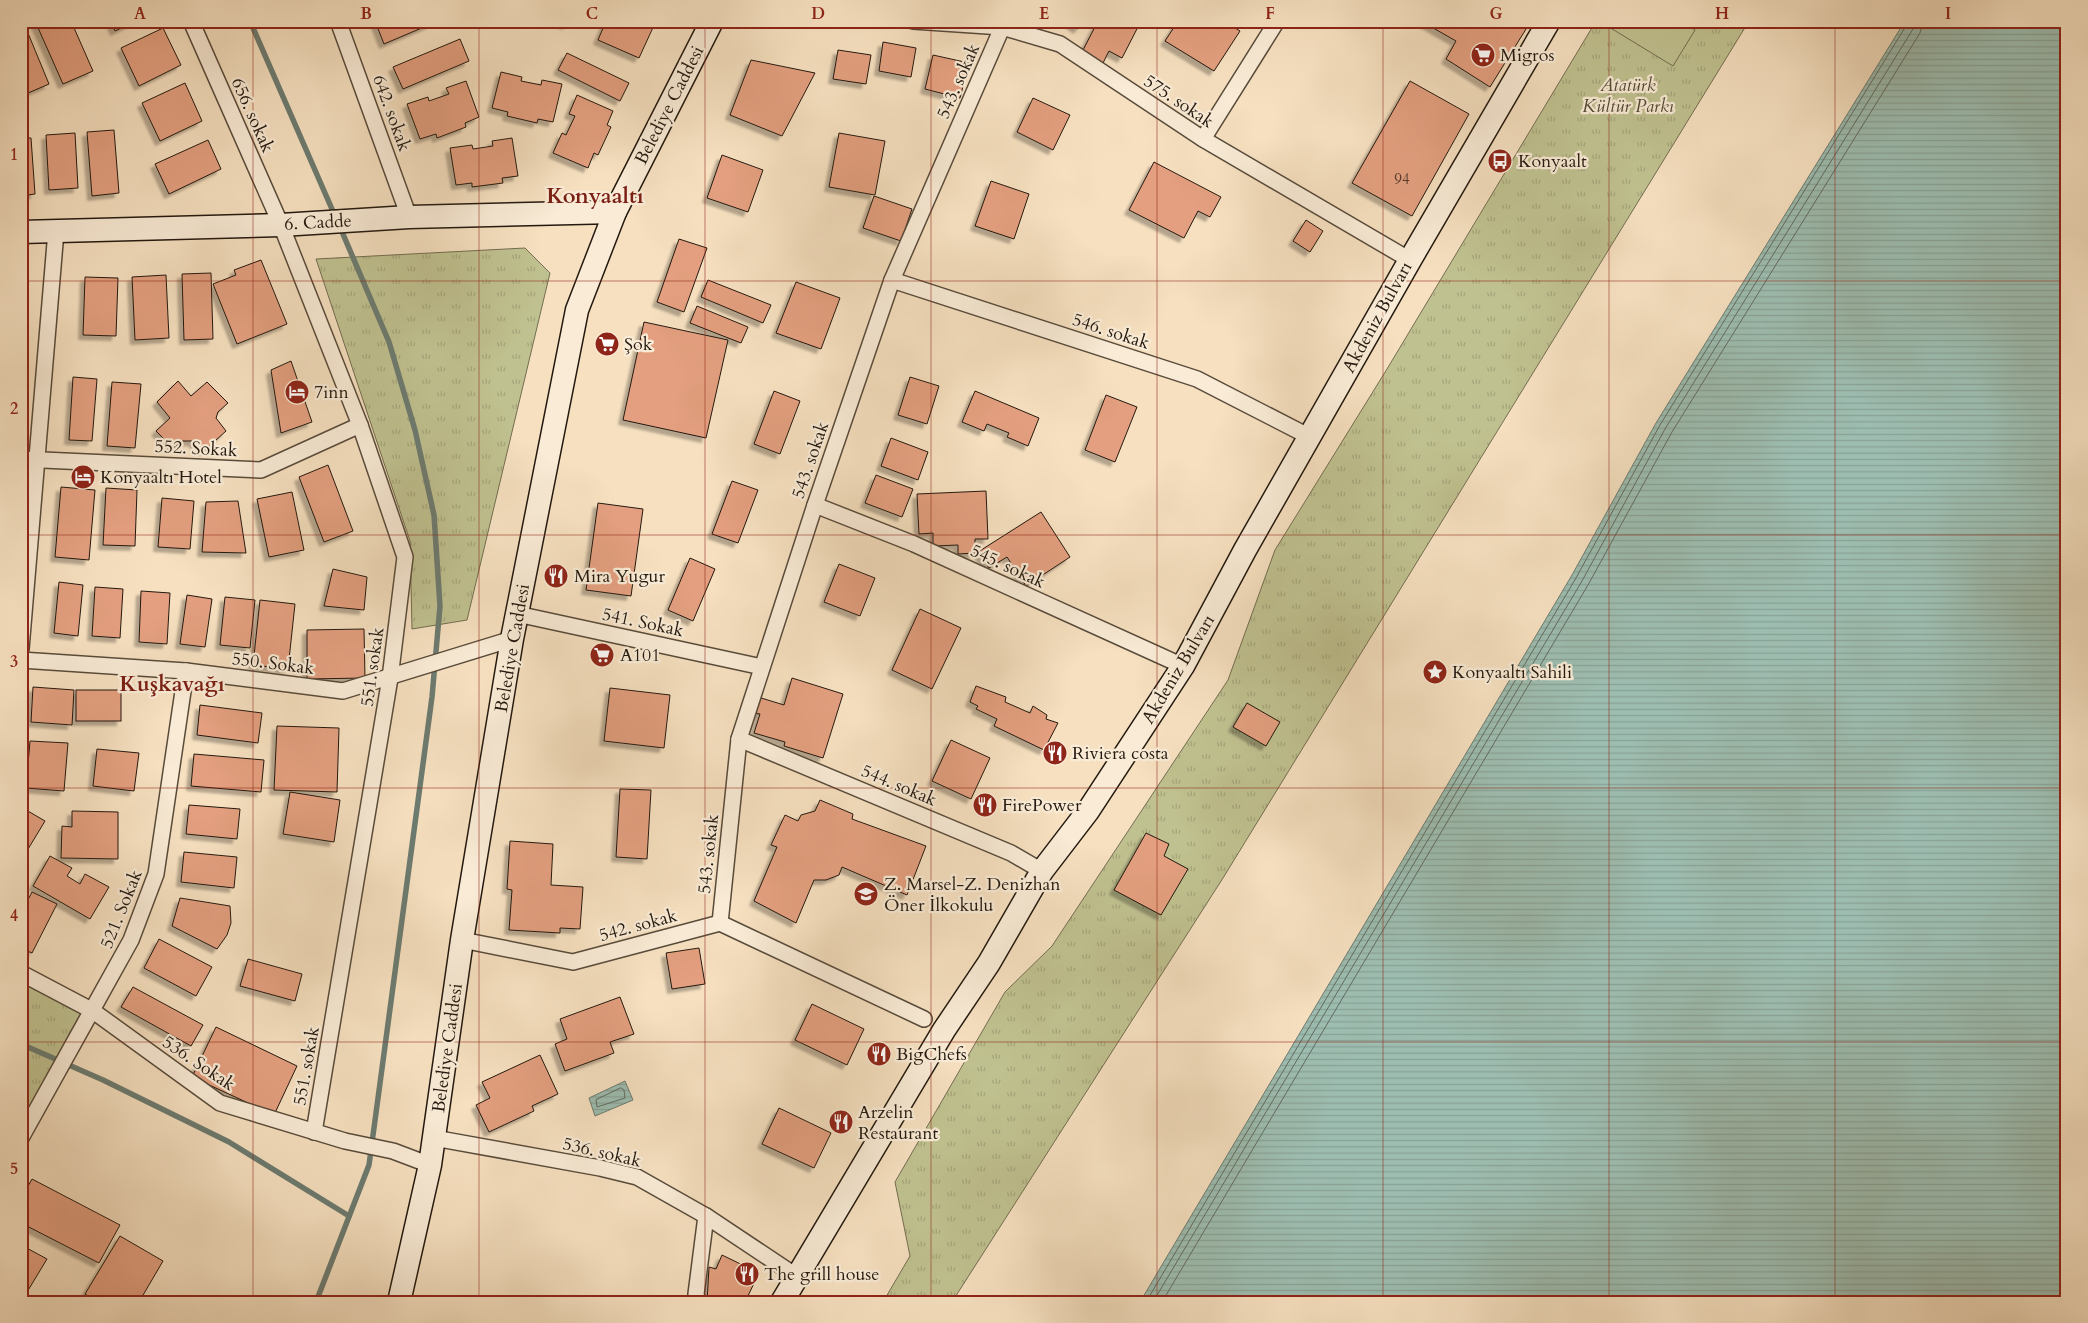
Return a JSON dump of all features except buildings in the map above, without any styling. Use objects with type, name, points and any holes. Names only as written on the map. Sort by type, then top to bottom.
[{"type":"main road","name":"Belediye Caddesi","points":[[399,1302],[430,1165],[462,940],[512,639],[577,310],[615,212],[712,21]]},
{"type":"main road","name":"Akdeniz Bulvarı","points":[[782,1302],[944,1030],[989,963],[1042,871],[1088,811],[1183,666],[1245,550],[1549,21]]},
{"type":"main road","name":"6. Cadde","points":[[21,232],[280,225],[410,217],[615,212]]},
{"type":"street","name":"656. sokak","points":[[191,21],[280,225]]},
{"type":"street","name":"642. sokak","points":[[338,21],[410,217]]},
{"type":"street","name":"575. sokak","points":[[913,21],[1004,24],[1060,44],[1203,139],[1410,260]]},
{"type":"street","points":[[1203,139],[1276,21]]},
{"type":"street","name":"543. sokak","points":[[720,923],[739,738],[814,505],[892,280],[1004,24]]},
{"type":"street","name":"551. sokak","points":[[280,225],[360,425],[405,557],[390,678],[314,1132]]},
{"type":"street","points":[[21,649],[56,231]]},
{"type":"street","name":"546. sokak","points":[[892,280],[1197,378],[1310,437]]},
{"type":"street","name":"552. Sokak","points":[[21,458],[261,470],[360,425]]},
{"type":"street","name":"545. sokak","points":[[814,505],[914,544],[1183,666]]},
{"type":"street","name":"541. Sokak","points":[[517,614],[762,667]]},
{"type":"street","name":"550. Sokak","points":[[21,660],[186,672],[343,691],[512,639]]},
{"type":"street","name":"521. Sokak","points":[[21,1138],[131,940],[156,874],[186,672]]},
{"type":"street","name":"544. sokak","points":[[739,738],[1011,853],[1042,871]]},
{"type":"street","points":[[720,923],[924,1019]]},
{"type":"street","name":"542. sokak","points":[[462,940],[573,962],[720,923]]},
{"type":"street","name":"536. Sokak","points":[[21,973],[93,1011],[220,1103],[345,1141],[394,1151],[430,1165]]},
{"type":"street","name":"536. sokak","points":[[434,1138],[600,1168],[637,1178],[706,1216],[796,1276]]},
{"type":"street","points":[[698,1302],[696,1294],[706,1216]]},
{"type":"green space","name":"Atatürk Kültür Parkı","points":[[1596,21],[1749,21],[1223,878],[952,1302],[883,1302],[910,1256],[895,1182],[1005,992],[1052,946],[1228,680],[1275,550],[1387,369]]},
{"type":"green space","points":[[1606,21],[1681,21],[1695,30],[1673,66],[1604,24]]},
{"type":"green space","points":[[525,248],[550,273],[467,620],[412,629],[410,541],[316,259]]},
{"type":"green space","points":[[21,973],[93,1011],[21,1138]]},
{"type":"water","points":[[1905,21],[2067,21],[2067,1302],[1140,1302],[1572,575],[1656,423]]},
{"type":"water","points":[[625,1081],[633,1100],[595,1116],[589,1098]]},
{"type":"waterway","points":[[250,21],[335,216]]},
{"type":"waterway","points":[[316,1302],[369,1165],[432,697],[440,606],[434,515],[415,430],[389,342],[340,227]]},
{"type":"waterway","points":[[21,1044],[103,1080],[229,1142],[349,1216]]},
{"type":"place","name":"Migros","points":[[1483,55]]},
{"type":"place","name":"Konyaalt","points":[[1500,161]]},
{"type":"place","name":"Şok","points":[[607,344]]},
{"type":"place","name":"7inn","points":[[297,392]]},
{"type":"place","name":"Konyaaltı Hotel","points":[[83,477]]},
{"type":"place","name":"Mira Yugur","points":[[556,576]]},
{"type":"place","name":"A101","points":[[602,655]]},
{"type":"place","name":"Konyaaltı Sahili","points":[[1435,672]]},
{"type":"place","name":"Riviera costa","points":[[1055,753]]},
{"type":"place","name":"FirePower","points":[[985,805]]},
{"type":"place","name":"Z. Marsel-Z. Denizhan Öner İlkokulu","points":[[866,894]]},
{"type":"place","name":"BigChefs","points":[[879,1054]]},
{"type":"place","name":"Arzelin Restaurant","points":[[841,1122]]},
{"type":"place","name":"The grill house","points":[[747,1274]]},
{"type":"district","name":"Konyaaltı","points":[[595,195]]},
{"type":"district","name":"Kuşkavağı","points":[[172,683]]}]
